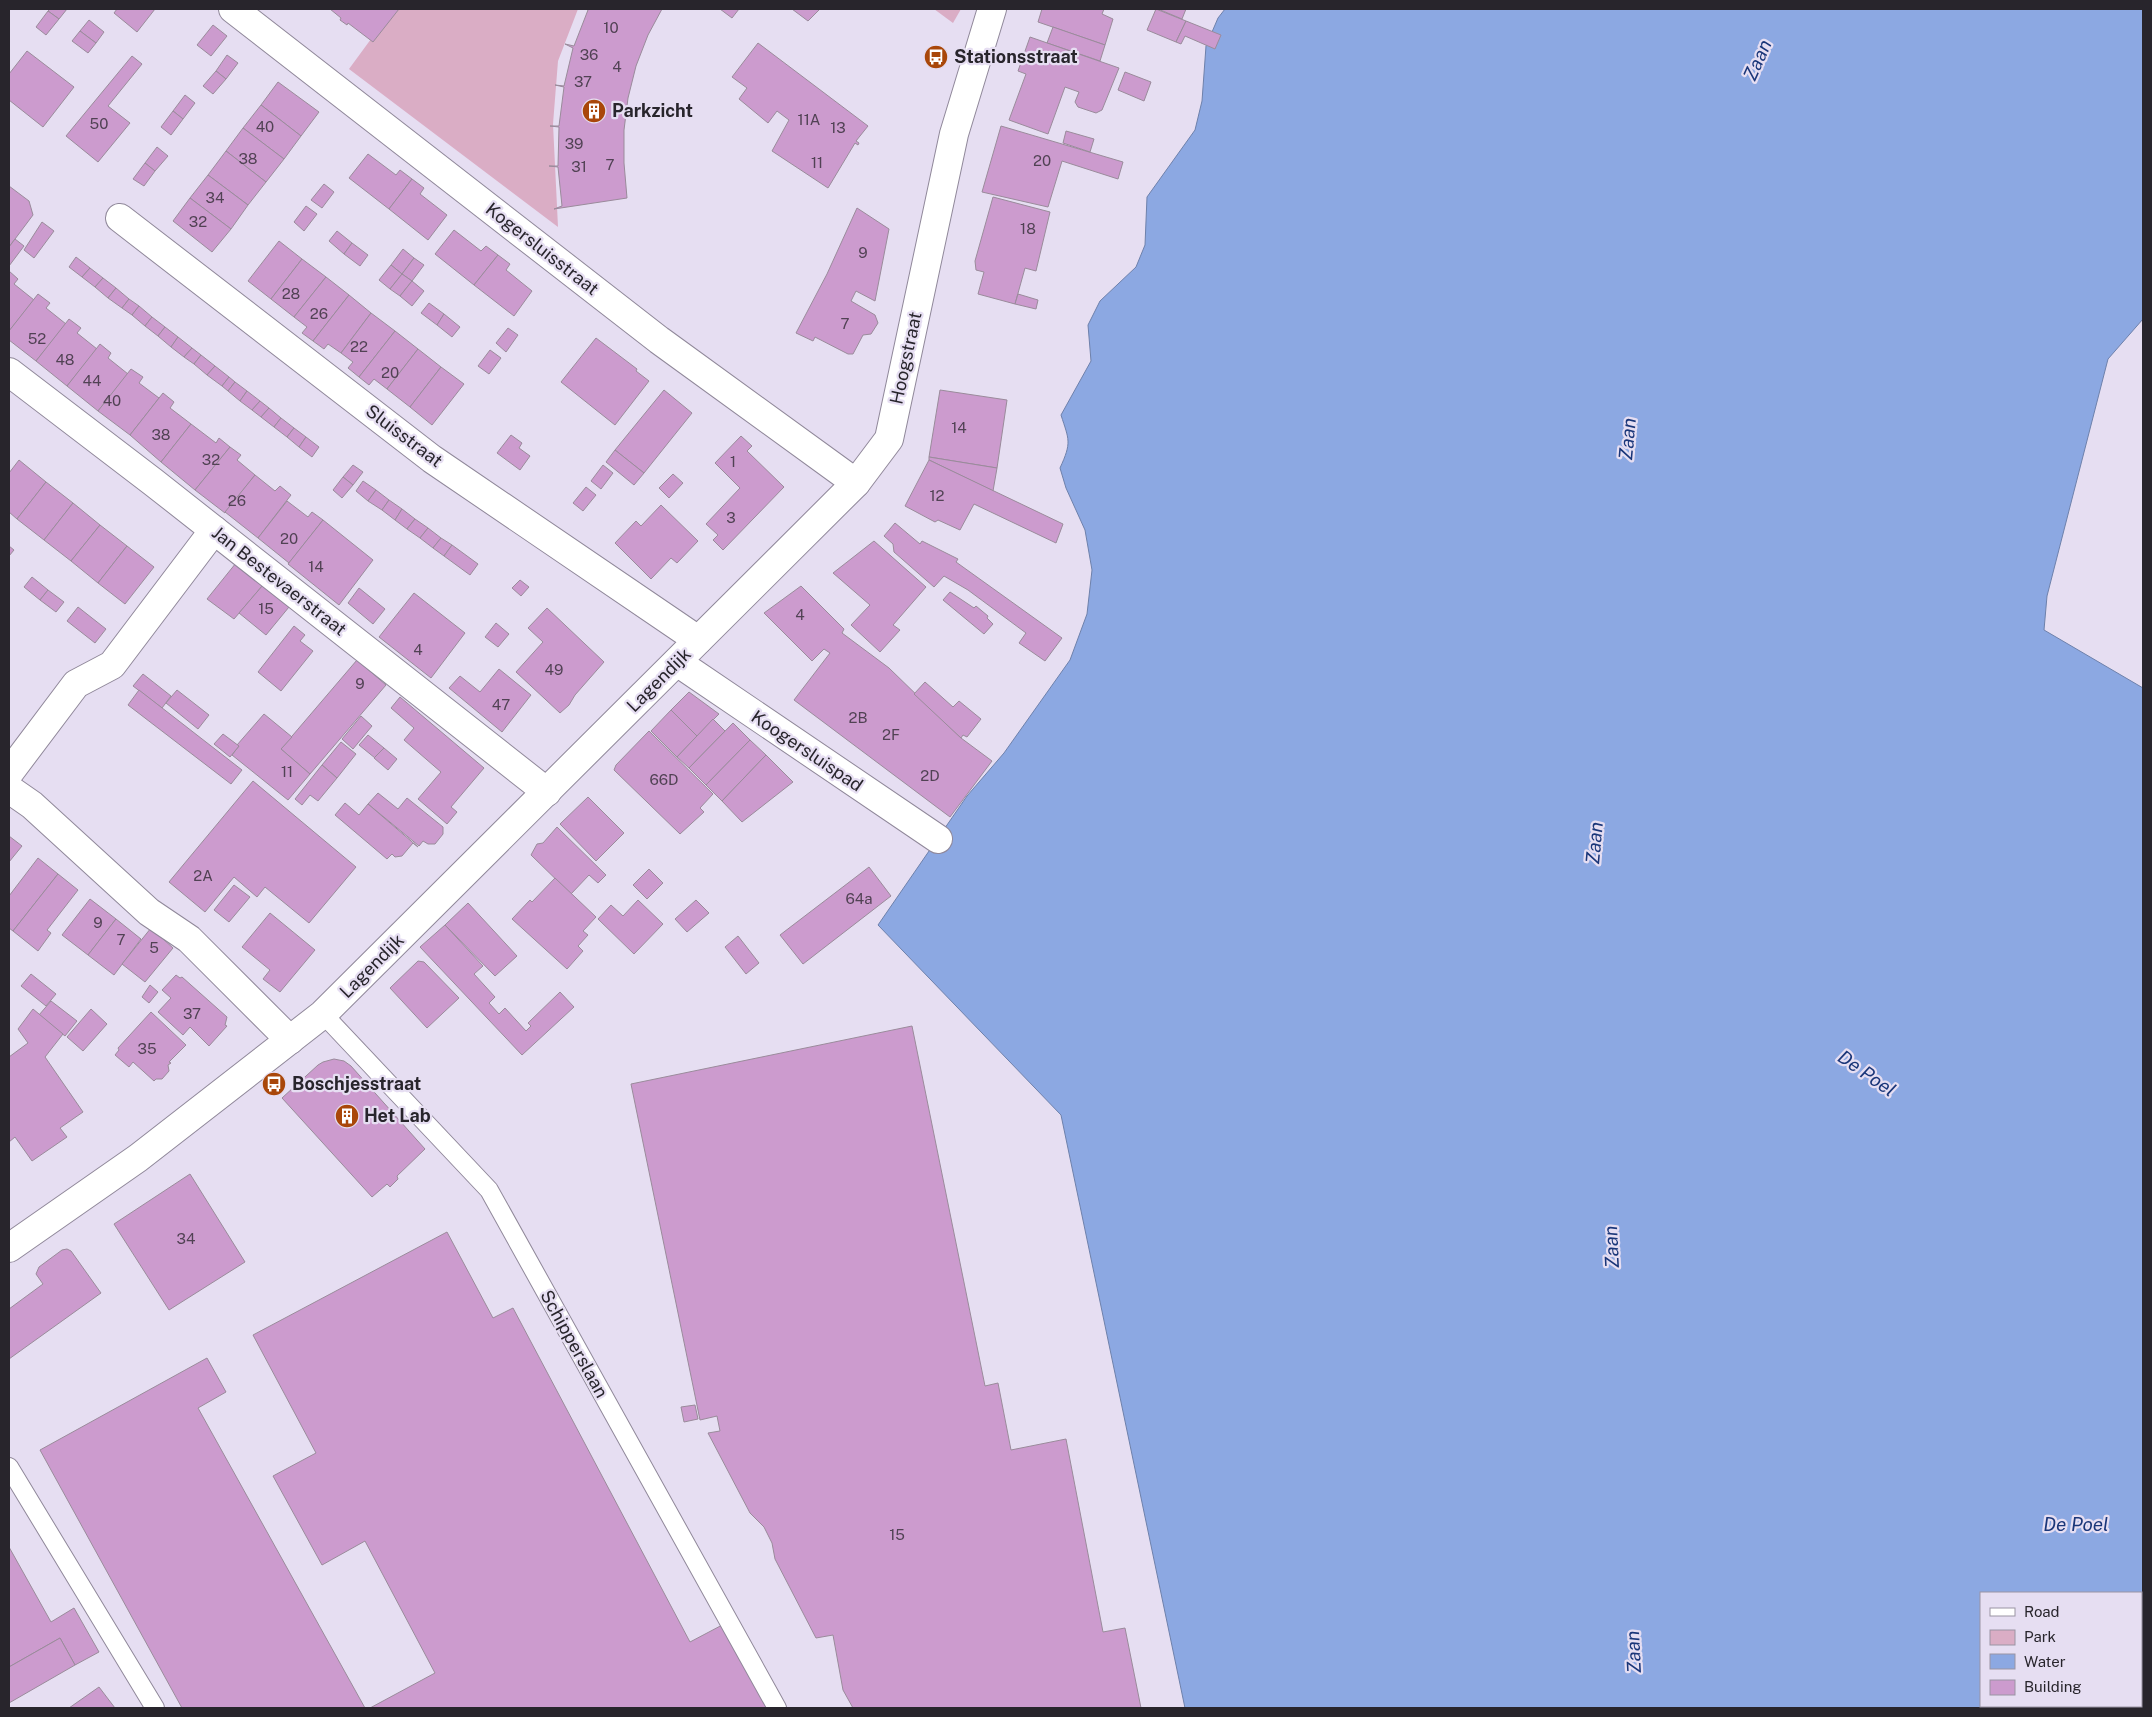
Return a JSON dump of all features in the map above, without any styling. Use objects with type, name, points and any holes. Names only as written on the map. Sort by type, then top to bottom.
[{"type":"street","name":"Kogersluisstraat","points":[[233,9],[659,340],[856,483]]},
{"type":"street","name":"Hoogstraat","points":[[698,640],[856,483],[889,439],[954,134],[992,9]]},
{"type":"street","name":"Sluisstraat","points":[[120,218],[432,459],[698,640]]},
{"type":"street","name":"Jan Bestevaerstraat","points":[[9,372],[214,530],[547,792]]},
{"type":"street","points":[[9,773],[76,684],[112,665],[214,530]]},
{"type":"street","name":"Lagendijk","points":[[9,1248],[138,1158],[323,1014],[698,640]]},
{"type":"street","name":"Koogersluispad","points":[[677,662],[938,839]]},
{"type":"street","points":[[9,789],[32,805],[149,912],[189,939],[290,1040]]},
{"type":"lane","name":"Schipperslaan","points":[[323,1014],[489,1190],[777,1708]]},
{"type":"lane","points":[[9,1467],[155,1708]]},
{"type":"green space","points":[[393,9],[578,9],[558,61],[553,124],[558,227],[349,69]]},
{"type":"green space","points":[[934,9],[961,9],[953,23]]},
{"type":"water","points":[[1225,9],[2143,9],[2143,319],[2108,359],[2047,596],[2044,630],[2143,688],[2143,1640],[2142,1592],[1980,1592],[1980,1707],[1997,1708],[1185,1708],[1061,1115],[878,925],[967,796],[1004,753],[1070,660],[1087,614],[1092,570],[1085,530],[1066,488],[1060,468],[1068,446],[1066,430],[1061,415],[1091,361],[1088,325],[1100,301],[1136,267],[1145,245],[1147,197],[1195,130],[1202,101],[1206,46],[1218,18]]},
{"type":"building","points":[[50,9],[67,9],[59,19],[48,11]]},
{"type":"building","points":[[117,9],[155,9],[137,32],[114,13]]},
{"type":"building","points":[[330,9],[399,9],[373,42],[348,23],[347,25],[340,20],[341,18]]},
{"type":"building","name":"Parkzicht","points":[[586,9],[662,9],[648,35],[636,66],[628,98],[624,130],[627,198],[554,209],[562,206],[558,167],[549,166],[558,166],[559,127],[550,126],[559,126],[564,87],[555,85],[564,86],[573,48],[565,44],[574,46],[588,10]]},
{"type":"building","points":[[720,9],[739,9],[732,18]]},
{"type":"building","points":[[792,9],[820,9],[808,21]]},
{"type":"building","points":[[1042,9],[1104,9],[1102,14],[1113,19],[1105,45],[1038,22]]},
{"type":"building","points":[[1156,9],[1186,21],[1176,42],[1147,30]]},
{"type":"building","points":[[1158,9],[1186,9],[1182,19]]},
{"type":"building","points":[[48,11],[59,19],[46,35],[36,27]]},
{"type":"building","points":[[89,20],[104,32],[96,43],[80,31]]},
{"type":"building","points":[[1186,21],[1221,35],[1215,49],[1185,36],[1181,44],[1176,42]]},
{"type":"building","points":[[213,25],[227,36],[211,56],[197,45]]},
{"type":"building","points":[[1053,27],[1105,45],[1100,61],[1047,43]]},
{"type":"building","points":[[80,31],[96,43],[88,53],[72,41]]},
{"type":"building","points":[[1030,37],[1119,68],[1102,110],[1096,113],[1078,107],[1075,102],[1079,92],[1065,87],[1048,134],[1009,120],[1026,74],[1018,71]]},
{"type":"building","points":[[758,43],[868,126],[856,141],[859,143],[858,145],[855,143],[828,188],[772,151],[789,120],[777,111],[768,123],[739,99],[747,88],[732,77]]},
{"type":"building","points":[[27,51],[74,87],[43,127],[9,100],[9,74]]},
{"type":"building","points":[[227,55],[238,63],[226,79],[216,71]]},
{"type":"building","points":[[132,56],[142,64],[108,106],[130,123],[98,162],[66,136]]},
{"type":"building","points":[[216,71],[226,79],[213,94],[203,86]]},
{"type":"building","points":[[1125,72],[1151,82],[1144,101],[1118,90]]},
{"type":"building","points":[[278,82],[319,112],[301,136],[261,105]]},
{"type":"building","points":[[185,95],[195,103],[183,119],[173,111]]},
{"type":"building","points":[[261,105],[301,136],[284,159],[243,128]]},
{"type":"building","points":[[173,111],[183,119],[171,135],[161,127]]},
{"type":"building","points":[[1001,126],[1123,162],[1118,179],[1062,161],[1048,207],[982,192]]},
{"type":"building","points":[[243,128],[284,159],[266,182],[226,151]]},
{"type":"building","points":[[1066,131],[1094,139],[1090,152],[1063,143]]},
{"type":"building","points":[[157,147],[168,156],[155,171],[145,163]]},
{"type":"building","points":[[226,151],[266,182],[248,205],[208,175]]},
{"type":"building","points":[[368,154],[396,175],[400,170],[412,179],[389,209],[349,178]]},
{"type":"building","points":[[145,163],[155,171],[144,186],[133,179]]},
{"type":"building","points":[[208,175],[248,205],[231,229],[190,198]]},
{"type":"building","points":[[412,179],[424,188],[420,194],[447,215],[428,240],[389,209]]},
{"type":"building","points":[[324,184],[334,192],[322,208],[311,200]]},
{"type":"building","points":[[9,186],[29,201],[33,215],[9,247]]},
{"type":"building","points":[[993,197],[1050,212],[1036,271],[1025,268],[1015,304],[978,294],[984,272],[976,270],[975,261]]},
{"type":"building","points":[[190,198],[231,229],[212,252],[173,221]]},
{"type":"building","points":[[306,206],[317,214],[304,231],[294,222]]},
{"type":"building","points":[[857,208],[889,229],[875,301],[856,291],[851,301],[875,315],[878,323],[871,334],[863,335],[853,354],[848,354],[815,337],[813,341],[796,333],[827,274]]},
{"type":"building","points":[[42,222],[54,231],[34,258],[24,250]]},
{"type":"building","points":[[454,230],[481,251],[486,246],[498,255],[474,285],[435,254]]},
{"type":"building","points":[[337,231],[352,243],[344,254],[329,241]]},
{"type":"building","points":[[15,239],[24,246],[9,266],[9,247]]},
{"type":"building","points":[[279,241],[302,259],[271,299],[248,281]]},
{"type":"building","points":[[352,243],[368,255],[360,266],[344,254]]},
{"type":"building","points":[[403,249],[414,258],[402,274],[391,265]]},
{"type":"building","points":[[498,255],[510,264],[506,270],[532,291],[514,316],[474,285]]},
{"type":"building","points":[[76,257],[90,268],[82,277],[69,267]]},
{"type":"building","points":[[414,258],[424,265],[412,281],[402,274]]},
{"type":"building","points":[[302,259],[326,277],[294,317],[271,299]]},
{"type":"building","points":[[391,265],[402,274],[390,289],[379,280]]},
{"type":"building","points":[[90,268],[103,278],[95,287],[82,277]]},
{"type":"building","points":[[9,271],[18,279],[14,284],[34,300],[9,331]]},
{"type":"building","points":[[402,274],[412,281],[400,296],[390,289]]},
{"type":"building","points":[[326,277],[349,295],[313,341],[302,333],[307,327],[294,317]]},
{"type":"building","points":[[103,278],[116,288],[108,298],[95,287]]},
{"type":"building","points":[[412,281],[424,291],[412,306],[400,296]]},
{"type":"building","points":[[116,288],[129,299],[122,308],[108,298]]},
{"type":"building","points":[[38,294],[50,303],[46,308],[66,324],[36,361],[9,340],[9,331]]},
{"type":"building","points":[[1018,294],[1038,300],[1036,309],[1015,304]]},
{"type":"building","points":[[349,295],[371,313],[341,353],[328,344],[324,349],[313,341]]},
{"type":"building","points":[[129,299],[139,306],[132,315],[122,308]]},
{"type":"building","points":[[429,303],[444,314],[437,325],[421,313]]},
{"type":"building","points":[[139,306],[152,317],[145,326],[132,315]]},
{"type":"building","points":[[371,313],[395,331],[359,377],[348,368],[353,362],[341,353]]},
{"type":"building","points":[[444,314],[460,327],[452,337],[437,325]]},
{"type":"building","points":[[152,317],[165,327],[158,336],[145,326]]},
{"type":"building","points":[[69,319],[81,328],[77,333],[97,349],[67,386],[36,361]]},
{"type":"building","points":[[165,327],[178,337],[171,347],[158,336]]},
{"type":"building","points":[[508,328],[518,335],[506,352],[496,343]]},
{"type":"building","points":[[395,331],[418,349],[387,389],[374,379],[369,385],[359,377]]},
{"type":"building","points":[[178,337],[192,348],[184,357],[171,347]]},
{"type":"building","points":[[596,338],[637,369],[636,371],[649,381],[615,425],[561,382]]},
{"type":"building","points":[[100,344],[111,353],[108,358],[128,374],[98,411],[67,386]]},
{"type":"building","points":[[192,348],[201,355],[194,364],[184,357]]},
{"type":"building","points":[[418,349],[441,367],[410,407],[387,389]]},
{"type":"building","points":[[490,350],[501,358],[489,374],[478,366]]},
{"type":"building","points":[[201,355],[215,366],[207,375],[194,364]]},
{"type":"building","points":[[215,366],[229,377],[222,386],[207,375]]},
{"type":"building","points":[[441,367],[464,384],[432,425],[410,407]]},
{"type":"building","points":[[131,369],[143,377],[139,383],[159,398],[130,435],[98,411]]},
{"type":"building","points":[[229,377],[235,382],[228,391],[222,386]]},
{"type":"building","points":[[235,382],[247,391],[240,401],[228,391]]},
{"type":"building","points":[[664,390],[692,413],[644,473],[615,450]]},
{"type":"building","points":[[940,390],[1007,400],[997,468],[929,457]]},
{"type":"building","points":[[247,391],[260,401],[252,410],[240,401]]},
{"type":"building","points":[[163,393],[174,402],[170,408],[191,424],[161,462],[130,435]]},
{"type":"building","points":[[260,401],[269,408],[261,417],[252,410]]},
{"type":"building","points":[[269,408],[281,418],[274,427],[261,417]]},
{"type":"building","points":[[281,418],[294,428],[287,437],[274,427]]},
{"type":"building","points":[[191,424],[216,443],[219,438],[230,447],[195,490],[161,462]]},
{"type":"building","points":[[294,428],[306,437],[299,447],[287,437]]},
{"type":"building","points":[[511,435],[522,443],[519,448],[530,456],[520,470],[497,453]]},
{"type":"building","points":[[741,436],[752,446],[747,451],[784,487],[723,550],[713,540],[718,535],[706,524],[740,488],[715,463]]},
{"type":"building","points":[[306,437],[319,447],[312,457],[299,447]]},
{"type":"building","points":[[230,447],[241,455],[237,460],[255,475],[225,513],[195,490]]},
{"type":"building","points":[[615,450],[644,473],[634,485],[606,462]]},
{"type":"building","points":[[929,457],[997,468],[993,491],[929,460]]},
{"type":"building","points":[[19,460],[46,482],[17,519],[9,512],[9,473]]},
{"type":"building","points":[[929,460],[1063,524],[1056,543],[974,504],[960,530],[938,520],[935,522],[905,506]]},
{"type":"building","points":[[353,465],[363,472],[353,485],[343,477]]},
{"type":"building","points":[[603,465],[613,473],[601,489],[591,481]]},
{"type":"building","points":[[673,474],[683,483],[669,498],[659,488]]},
{"type":"building","points":[[255,475],[275,491],[280,486],[291,495],[258,538],[225,512]]},
{"type":"building","points":[[343,477],[353,485],[342,498],[333,490]]},
{"type":"building","points":[[363,481],[376,490],[368,501],[356,491]]},
{"type":"building","points":[[46,482],[73,503],[44,540],[17,519]]},
{"type":"building","points":[[586,487],[596,495],[583,511],[573,503]]},
{"type":"building","points":[[376,490],[389,500],[382,510],[368,501]]},
{"type":"building","points":[[389,500],[402,509],[395,520],[382,510]]},
{"type":"building","points":[[287,501],[308,517],[312,512],[323,520],[289,563],[258,538]]},
{"type":"building","points":[[73,503],[100,525],[71,561],[44,540]]},
{"type":"building","points":[[661,505],[698,541],[677,563],[671,558],[651,579],[615,543],[636,521],[641,526]]},
{"type":"building","points":[[402,509],[415,519],[407,529],[395,520]]},
{"type":"building","points":[[415,519],[428,528],[420,538],[407,529]]},
{"type":"building","points":[[323,520],[373,560],[339,605],[288,564]]},
{"type":"building","points":[[895,523],[920,544],[922,541],[958,559],[956,562],[1062,638],[1045,661],[1019,643],[1026,633],[968,590],[944,576],[934,587],[894,552],[893,544],[884,536]]},
{"type":"building","points":[[100,525],[127,546],[98,583],[71,561]]},
{"type":"building","points":[[428,528],[441,538],[433,548],[420,538]]},
{"type":"building","points":[[441,538],[452,545],[444,556],[433,548]]},
{"type":"building","points":[[874,541],[926,587],[893,625],[900,630],[880,652],[851,625],[870,605],[833,573]]},
{"type":"building","points":[[452,545],[478,564],[470,575],[444,556]]},
{"type":"building","points":[[9,546],[14,550],[9,556]]},
{"type":"building","points":[[127,546],[154,567],[125,604],[98,583]]},
{"type":"building","points":[[236,563],[263,585],[234,619],[207,599]]},
{"type":"building","points":[[32,577],[48,590],[40,600],[24,587]]},
{"type":"building","points":[[520,580],[529,587],[521,596],[512,588]]},
{"type":"building","points":[[263,585],[289,607],[266,635],[239,613]]},
{"type":"building","points":[[801,586],[844,629],[842,633],[889,668],[961,738],[992,761],[950,817],[794,700],[830,653],[824,649],[812,661],[764,613]]},
{"type":"building","points":[[359,588],[385,609],[373,624],[348,603]]},
{"type":"building","points":[[48,590],[64,602],[56,612],[40,600]]},
{"type":"building","points":[[950,592],[974,608],[976,606],[988,616],[987,618],[993,624],[984,634],[943,600]]},
{"type":"building","points":[[414,593],[465,633],[431,678],[379,637]]},
{"type":"building","points":[[78,607],[106,629],[95,643],[67,621]]},
{"type":"building","points":[[547,608],[604,662],[575,695],[569,705],[560,713],[516,672],[543,642],[528,628]]},
{"type":"building","points":[[496,623],[509,634],[498,647],[485,637]]},
{"type":"building","points":[[294,626],[305,635],[300,641],[313,651],[281,691],[258,672]]},
{"type":"building","points":[[357,660],[386,685],[310,774],[281,749]]},
{"type":"building","points":[[499,669],[531,695],[502,732],[449,688],[460,676],[480,692]]},
{"type":"building","points":[[143,674],[171,696],[162,708],[133,686]]},
{"type":"building","points":[[925,682],[953,707],[959,701],[981,719],[967,737],[963,735],[961,738],[914,694]]},
{"type":"building","points":[[139,690],[242,770],[231,784],[128,705]]},
{"type":"building","points":[[177,690],[209,715],[198,729],[166,703]]},
{"type":"building","points":[[689,692],[719,714],[697,736],[671,710]]},
{"type":"building","points":[[400,697],[484,768],[451,807],[457,812],[447,824],[418,799],[441,772],[404,740],[414,728],[391,708]]},
{"type":"building","points":[[671,710],[697,736],[677,757],[651,731]]},
{"type":"building","points":[[264,714],[292,737],[281,749],[310,774],[288,800],[232,755],[239,746],[237,745]]},
{"type":"building","points":[[361,716],[372,726],[353,749],[342,739]]},
{"type":"building","points":[[713,719],[725,731],[689,768],[677,757]]},
{"type":"building","points":[[733,723],[750,740],[706,785],[689,768]]},
{"type":"building","points":[[649,731],[713,794],[700,808],[704,812],[680,834],[614,770],[616,765]]},
{"type":"building","points":[[223,734],[239,746],[230,757],[214,744]]},
{"type":"building","points":[[368,735],[384,748],[375,758],[359,745]]},
{"type":"building","points":[[750,740],[766,755],[722,801],[706,785]]},
{"type":"building","points":[[341,742],[356,754],[337,778],[322,765]]},
{"type":"building","points":[[384,748],[397,759],[388,770],[374,758]]},
{"type":"building","points":[[766,755],[793,782],[742,822],[722,801]]},
{"type":"building","points":[[322,765],[337,778],[318,801],[310,795],[302,805],[295,799]]},
{"type":"building","points":[[253,781],[356,867],[309,923],[265,887],[257,897],[234,877],[205,912],[169,882]]},
{"type":"building","points":[[378,793],[398,809],[407,798],[443,827],[443,834],[435,844],[428,844],[423,841],[419,846],[368,804]]},
{"type":"building","points":[[588,797],[624,833],[596,861],[560,824]]},
{"type":"building","points":[[345,803],[359,815],[368,804],[418,847],[413,843],[402,856],[395,857],[392,854],[387,859],[335,815]]},
{"type":"building","points":[[557,827],[606,875],[598,883],[589,875],[571,894],[531,855],[537,844],[543,843]]},
{"type":"building","points":[[9,836],[22,846],[9,862]]},
{"type":"building","points":[[38,858],[58,874],[13,931],[9,928],[9,896]]},
{"type":"building","points":[[869,867],[891,896],[803,964],[780,935]]},
{"type":"building","points":[[649,869],[663,883],[647,899],[633,885]]},
{"type":"building","points":[[58,874],[78,890],[47,930],[51,933],[38,951],[13,931]]},
{"type":"building","points":[[555,878],[596,917],[583,931],[588,935],[578,946],[583,951],[567,969],[512,919]]},
{"type":"building","points":[[234,885],[250,897],[229,922],[214,910]]},
{"type":"building","points":[[90,899],[116,919],[88,955],[62,935]]},
{"type":"building","points":[[638,900],[663,924],[634,954],[598,919],[611,905],[623,916]]},
{"type":"building","points":[[696,900],[709,913],[687,932],[675,919]]},
{"type":"building","points":[[468,903],[517,956],[495,976],[445,925]]},
{"type":"building","points":[[270,913],[315,950],[280,992],[263,979],[270,970],[242,947]]},
{"type":"building","points":[[116,919],[141,939],[114,975],[88,955]]},
{"type":"building","points":[[445,925],[483,966],[474,974],[495,997],[489,1003],[499,1014],[505,1008],[526,1031],[531,1026],[528,1023],[560,992],[574,1007],[522,1055],[420,947]]},
{"type":"building","points":[[151,928],[173,948],[145,982],[122,964]]},
{"type":"building","points":[[738,936],[759,963],[746,974],[725,947]]},
{"type":"building","points":[[418,961],[424,962],[459,998],[427,1028],[390,988]]},
{"type":"building","points":[[31,974],[56,994],[46,1006],[21,986]]},
{"type":"building","points":[[176,975],[180,978],[182,977],[227,1017],[225,1025],[227,1026],[209,1046],[190,1027],[183,1035],[158,1012],[171,998],[162,990]]},
{"type":"building","points":[[150,985],[158,992],[149,1003],[142,997]]},
{"type":"building","points":[[51,1001],[77,1021],[65,1036],[39,1015]]},
{"type":"building","points":[[33,1009],[63,1034],[45,1057],[83,1112],[60,1128],[67,1137],[32,1161],[15,1137],[9,1142],[9,1057],[28,1043],[18,1029]]},
{"type":"building","points":[[91,1009],[107,1024],[83,1051],[67,1037]]},
{"type":"building","points":[[151,1012],[186,1045],[169,1062],[171,1063],[168,1065],[169,1071],[162,1079],[154,1081],[133,1062],[129,1067],[115,1055],[119,1050],[118,1048]]},
{"type":"building","points":[[912,1026],[985,1386],[998,1383],[1011,1450],[1066,1439],[1103,1632],[1125,1628],[1141,1708],[853,1708],[843,1690],[833,1635],[816,1638],[775,1559],[772,1543],[764,1527],[750,1513],[708,1433],[720,1431],[717,1416],[700,1420],[631,1084]]},
{"type":"building","name":"Het Lab","points":[[334,1059],[344,1061],[351,1066],[425,1149],[397,1176],[398,1179],[390,1187],[387,1184],[372,1197],[282,1098],[318,1065]]},
{"type":"building","points":[[190,1174],[245,1262],[169,1310],[114,1224]]},
{"type":"building","points":[[447,1232],[493,1318],[513,1308],[690,1642],[726,1623],[771,1708],[370,1708],[435,1673],[365,1541],[322,1565],[273,1476],[316,1453],[253,1335]]},
{"type":"building","points":[[67,1249],[71,1251],[101,1293],[9,1359],[9,1309],[43,1284],[36,1274],[39,1267],[62,1250]]},
{"type":"building","points":[[207,1358],[226,1392],[198,1408],[365,1708],[182,1708],[40,1450]]},
{"type":"building","points":[[695,1405],[698,1419],[684,1422],[681,1407]]},
{"type":"building","points":[[9,1547],[51,1622],[74,1608],[99,1652],[75,1665],[60,1638],[9,1667]]},
{"type":"building","points":[[60,1638],[75,1665],[9,1703],[9,1667]]},
{"type":"building","points":[[99,1687],[115,1708],[69,1708]]},
{"type":"place","name":"Stationsstraat","points":[[936,57]]},
{"type":"place","name":"Parkzicht","points":[[594,111]]},
{"type":"place","name":"Boschjesstraat","points":[[274,1084]]},
{"type":"place","name":"Het Lab","points":[[347,1116]]},
{"type":"water label","name":"Zaan","points":[[1757,60]]},
{"type":"water label","name":"Zaan","points":[[1627,439]]},
{"type":"water label","name":"Zaan","points":[[1594,843]]},
{"type":"water label","name":"De Poel","points":[[1867,1073]]},
{"type":"water label","name":"Zaan","points":[[1611,1247]]},
{"type":"water label","name":"De Poel","points":[[2076,1524]]},
{"type":"water label","name":"Zaan","points":[[1633,1652]]}]
